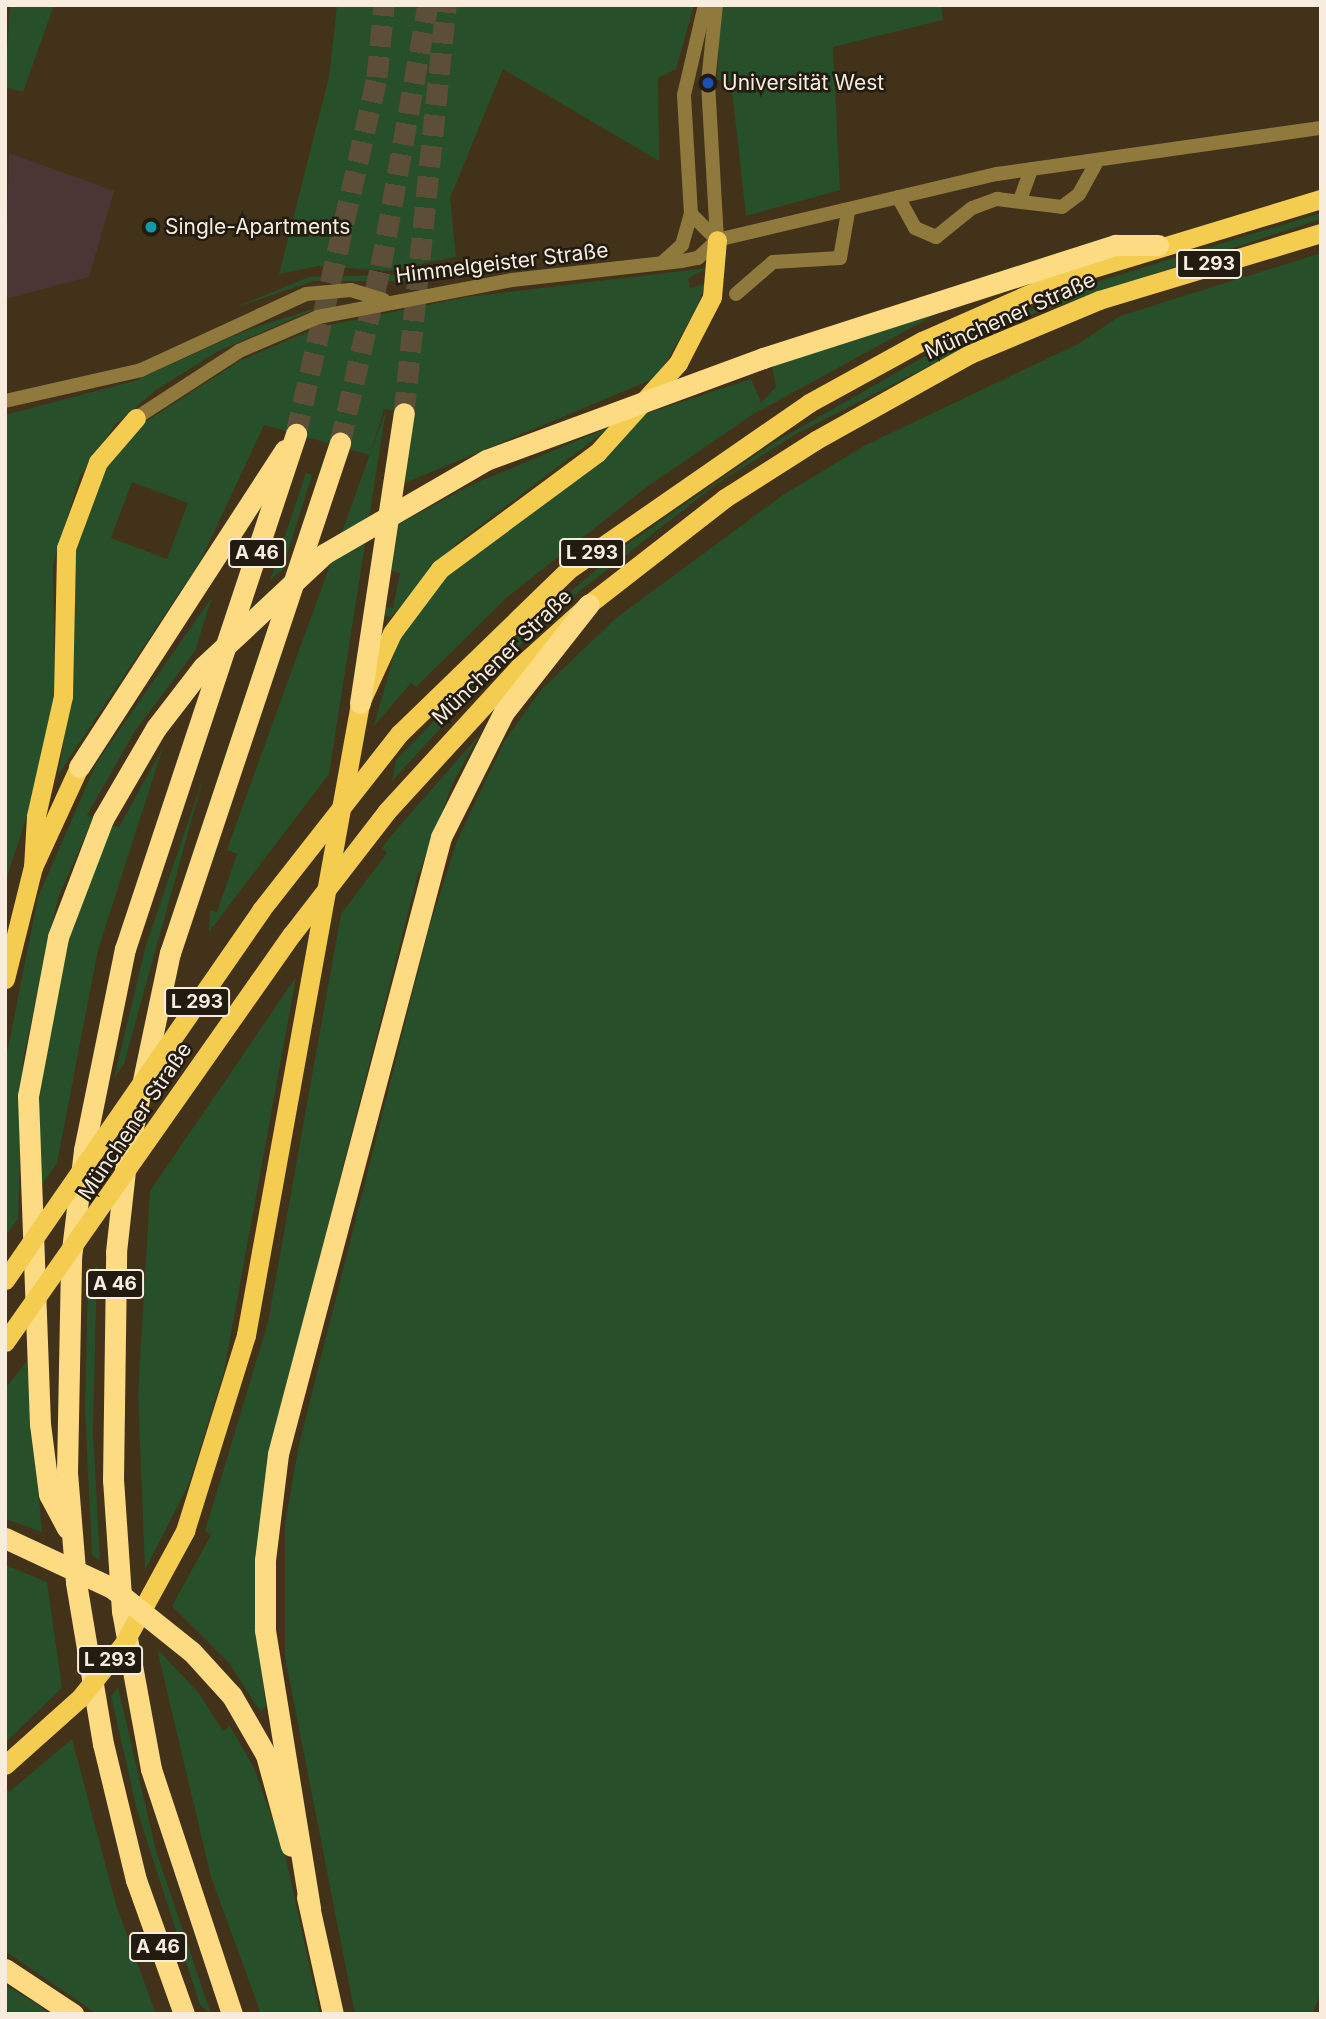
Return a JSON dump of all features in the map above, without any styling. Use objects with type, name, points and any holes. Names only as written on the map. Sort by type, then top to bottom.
[{"type":"highway","name":"Münchener Straße","points":[[5,1280],[261,910],[400,733],[568,570],[711,466],[922,341],[1158,245],[1321,199]]},
{"type":"highway","name":"Münchener Straße","points":[[5,1342],[292,934],[387,811],[519,667],[589,604],[724,498],[970,354],[1099,300],[1321,233]]},
{"type":"highway","points":[[360,703],[392,633],[440,569],[597,453],[678,363],[712,297],[717,240]]},
{"type":"highway","points":[[70,1532],[49,1494],[41,1437],[28,1096],[58,937],[103,819],[156,728],[203,667],[324,554],[486,460],[763,358],[1115,245],[1158,245]]},
{"type":"highway","points":[[360,703],[404,413]]},
{"type":"highway","points":[[33,867],[36,816],[63,696],[66,548],[98,462],[136,418]]},
{"type":"highway","name":"A 46","points":[[79,767],[296,434],[176,784],[104,1041],[71,1258],[65,1353],[70,1532],[103,1744],[136,1880],[184,2014]]},
{"type":"highway","name":"A 46","points":[[232,2014],[151,1769],[122,1611],[112,1426],[116,1252],[127,1161],[170,953],[340,443]]},
{"type":"highway","points":[[333,2014],[310,1908],[265,1630],[265,1560],[278,1454],[441,837],[504,712],[589,604]]},
{"type":"highway","name":"L 293","points":[[5,1765],[80,1698],[124,1643],[185,1531],[246,1335],[360,703]]},
{"type":"highway","points":[[5,979],[33,867],[79,767]]},
{"type":"highway","points":[[5,1538],[112,1588],[192,1652],[232,1696],[266,1755],[310,1908]]},
{"type":"highway","points":[[5,1969],[73,2014]]},
{"type":"street","points":[[658,265],[682,244],[691,214],[684,95],[705,5]]},
{"type":"street","points":[[716,5],[708,83],[717,240]]},
{"type":"street","name":"Himmelgeister Straße","points":[[5,401],[141,370],[306,294],[351,290],[384,300],[658,265],[698,258],[717,240],[848,212],[898,197],[997,174],[1321,128]]},
{"type":"street","points":[[898,197],[915,228],[936,237],[972,208],[997,199],[1020,200],[1052,208],[1071,203],[1098,160]]},
{"type":"street","points":[[1020,200],[1031,169]]},
{"type":"street","points":[[997,174],[997,199]]},
{"type":"street","points":[[736,294],[773,262],[840,258],[848,212]]},
{"type":"street","points":[[691,214],[717,240]]},
{"type":"street","points":[[136,418],[239,351],[318,317],[384,300]]},
{"type":"shaded area","points":[[9,153],[114,191],[89,277],[5,299]]},
{"type":"green space","points":[[10,5],[54,5],[23,92],[5,87]]},
{"type":"green space","points":[[337,5],[694,5],[676,69],[658,78],[659,161],[503,69],[450,198],[456,257],[387,271],[319,266],[279,274],[329,77]]},
{"type":"green space","points":[[721,5],[941,5],[943,20],[833,47],[840,190],[746,216],[731,81],[717,80]]},
{"type":"green space","points":[[1321,213],[1321,219],[1029,315],[796,434],[714,486],[581,590],[495,669],[392,781],[396,760],[509,644],[623,547],[773,443],[931,353],[1013,317],[1103,280]]},
{"type":"green space","points":[[1321,253],[1321,1993],[1312,2014],[355,2014],[285,1657],[285,1524],[298,1449],[429,928],[457,841],[505,740],[541,690],[616,618],[783,495],[864,446],[1078,344],[1120,316]]},
{"type":"green space","points":[[707,268],[688,279],[690,288],[705,284],[698,305],[658,377],[405,483],[413,413],[384,409],[370,455],[264,425],[201,560],[58,775],[73,688],[74,550],[84,512],[113,456],[145,422],[241,360],[319,327],[467,297]],"holes":[[[132,482],[188,503],[167,559],[111,538]]]},
{"type":"green space","points":[[425,274],[429,281],[313,281],[234,308],[309,277]]},
{"type":"green space","points":[[325,305],[218,351],[156,390],[115,425],[80,476],[53,565],[55,699],[37,786],[5,883],[5,415],[134,381],[247,330]]},
{"type":"green space","points":[[940,312],[752,415],[648,486],[506,598],[416,687],[411,683],[374,726],[399,637],[447,573],[645,414],[751,379],[761,402],[755,409],[776,387],[772,366]]},
{"type":"green space","points":[[386,410],[329,774],[209,932],[210,910],[217,912],[237,854],[227,850]]},
{"type":"green space","points":[[612,426],[457,543],[391,617],[383,615],[385,607],[393,608],[400,573],[391,571],[399,524],[471,485]]},
{"type":"green space","points":[[306,473],[312,475],[282,570],[270,581]]},
{"type":"green space","points":[[212,597],[195,651],[135,731],[87,815],[93,818],[58,898],[23,1060],[18,1219],[5,1236],[5,1063],[38,897],[97,762]]},
{"type":"green space","points":[[480,734],[453,783],[417,878],[270,1451],[256,1623],[266,1707],[260,1711],[229,1663],[172,1606],[211,1535],[205,1531],[268,1322],[341,914],[387,853],[382,848],[390,837]]},
{"type":"green space","points":[[163,747],[98,950],[57,1163],[35,1194],[42,1063],[68,941],[112,825],[119,827]]},
{"type":"green space","points":[[204,775],[124,1064],[114,1078],[146,945]]},
{"type":"green space","points":[[296,977],[224,1372],[189,1484],[145,1570],[138,1394],[150,1191]]},
{"type":"green space","points":[[97,1265],[93,1432],[100,1560],[92,1556],[85,1410],[88,1278]]},
{"type":"green space","points":[[27,1361],[42,1532],[5,1519],[5,1389]]},
{"type":"green space","points":[[5,1565],[47,1582],[62,1688],[5,1743]]},
{"type":"green space","points":[[157,1649],[198,1692],[223,1731],[230,1726],[254,1768],[285,1854],[320,2014],[261,2014],[211,1877]]},
{"type":"green space","points":[[118,1687],[156,1851],[211,2014],[200,2005],[137,1810],[111,1696]]},
{"type":"green space","points":[[72,1739],[117,1908],[156,2014],[97,2014],[5,1951],[5,1787],[9,1792]]},
{"type":"green space","points":[[5,1985],[34,2002],[50,2014],[5,2014]]},
{"type":"tunnel","points":[[296,434],[377,77],[384,5]]},
{"type":"tunnel","points":[[340,443],[381,266],[428,5]]},
{"type":"tunnel","points":[[404,413],[446,5]]},
{"type":"place","name":"Universität West","points":[[708,83]]},
{"type":"place","name":"Single-Apartments","points":[[151,227]]}]
